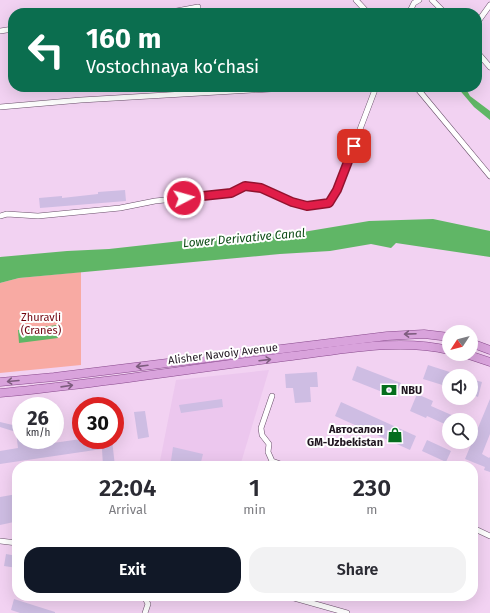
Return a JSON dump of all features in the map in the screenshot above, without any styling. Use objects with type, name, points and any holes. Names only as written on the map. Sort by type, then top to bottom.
[{"type":"main road","name":"Alisher Navoiy Avenue","points":[[0,382],[54,377],[387,336],[417,334],[442,336]]},
{"type":"main road","name":"Alisher Navoiy Avenue","points":[[0,393],[55,388],[196,368],[354,349],[412,345],[442,349]]},
{"type":"main road","points":[[478,346],[490,350]]},
{"type":"main road","points":[[478,358],[490,362]]},
{"type":"street","points":[[356,0],[363,8]]},
{"type":"street","points":[[412,8],[414,3],[419,0]]},
{"type":"street","points":[[432,0],[440,8]]},
{"type":"street","points":[[482,16],[490,5]]},
{"type":"street","points":[[193,8],[198,7]]},
{"type":"street","points":[[482,58],[490,67]]},
{"type":"street","points":[[0,107],[81,100],[218,92]]},
{"type":"street","points":[[0,216],[7,214],[38,216],[120,208],[155,201],[231,193],[245,186],[261,188],[292,202],[307,206],[329,203],[334,197],[374,92]]},
{"type":"street","points":[[420,92],[490,176]]},
{"type":"street","points":[[272,396],[261,428],[262,435],[269,444],[268,452],[272,461]]},
{"type":"street","points":[[478,530],[490,536]]},
{"type":"street","points":[[0,541],[12,542]]},
{"type":"street","points":[[145,613],[148,604],[146,601]]},
{"type":"street","points":[[302,601],[332,611],[347,613]]},
{"type":"shaded area","points":[[269,370],[242,461],[160,461],[176,380]]},
{"type":"green space","name":"Zhuravli (Cranes)","points":[[81,272],[81,365],[0,373],[0,283],[19,278]]},
{"type":"water","points":[[461,92],[468,92],[470,96],[490,111],[490,120],[474,107]]},
{"type":"water","name":"Lower Derivative Canal","points":[[433,219],[490,231],[490,257],[396,243],[391,248],[371,244],[330,251],[280,254],[19,278],[0,283],[0,257],[109,249],[217,237],[297,233],[369,221]]},
{"type":"water","points":[[57,325],[58,338],[19,343],[18,330]]},
{"type":"building","points":[[125,190],[126,201],[40,208],[39,198],[62,196],[62,198],[98,194],[98,192]]},
{"type":"building","points":[[428,365],[442,370],[442,385],[423,379]]},
{"type":"building","points":[[357,366],[401,383],[395,397],[352,380]]},
{"type":"building","points":[[317,372],[318,387],[310,387],[311,402],[295,403],[293,388],[286,388],[285,374]]},
{"type":"building","points":[[478,381],[482,382],[478,397]]},
{"type":"building","points":[[417,394],[433,401],[431,406],[447,413],[442,413],[442,423],[410,411]]},
{"type":"building","points":[[222,399],[223,407],[181,413],[179,405]]},
{"type":"building","points":[[490,399],[490,434],[482,454],[489,458],[490,457],[490,472],[484,470],[485,467],[478,464],[478,461],[470,461],[465,459],[469,449],[478,449],[478,428]]},
{"type":"building","points":[[341,402],[416,436],[410,450],[335,416]]},
{"type":"building","points":[[145,411],[149,437],[138,439],[134,412]]},
{"type":"building","points":[[0,422],[12,425],[12,431],[0,427]]},
{"type":"building","points":[[72,440],[72,449],[102,449],[12,461],[0,464],[0,451],[12,449],[64,449],[64,441]]},
{"type":"building","points":[[427,440],[442,447],[442,449],[451,451],[446,461],[422,451]]},
{"type":"building","points":[[173,447],[203,454],[201,461],[171,461]]},
{"type":"building","points":[[102,449],[113,449],[114,461],[103,461]]},
{"type":"building","points":[[12,495],[12,522],[0,525],[0,497]]},
{"type":"building","points":[[6,554],[12,555],[12,567],[4,566]]},
{"type":"building","points":[[13,601],[20,601],[55,613],[20,613],[11,610]]},
{"type":"place","name":"NBU","points":[[389,390]]},
{"type":"place","name":"Автосалон GM-Uzbekistan","points":[[395,435]]},
{"type":"route","points":[[184,198],[231,193],[245,186],[261,188],[292,202],[307,206],[329,203],[337,190],[354,146]]}]
